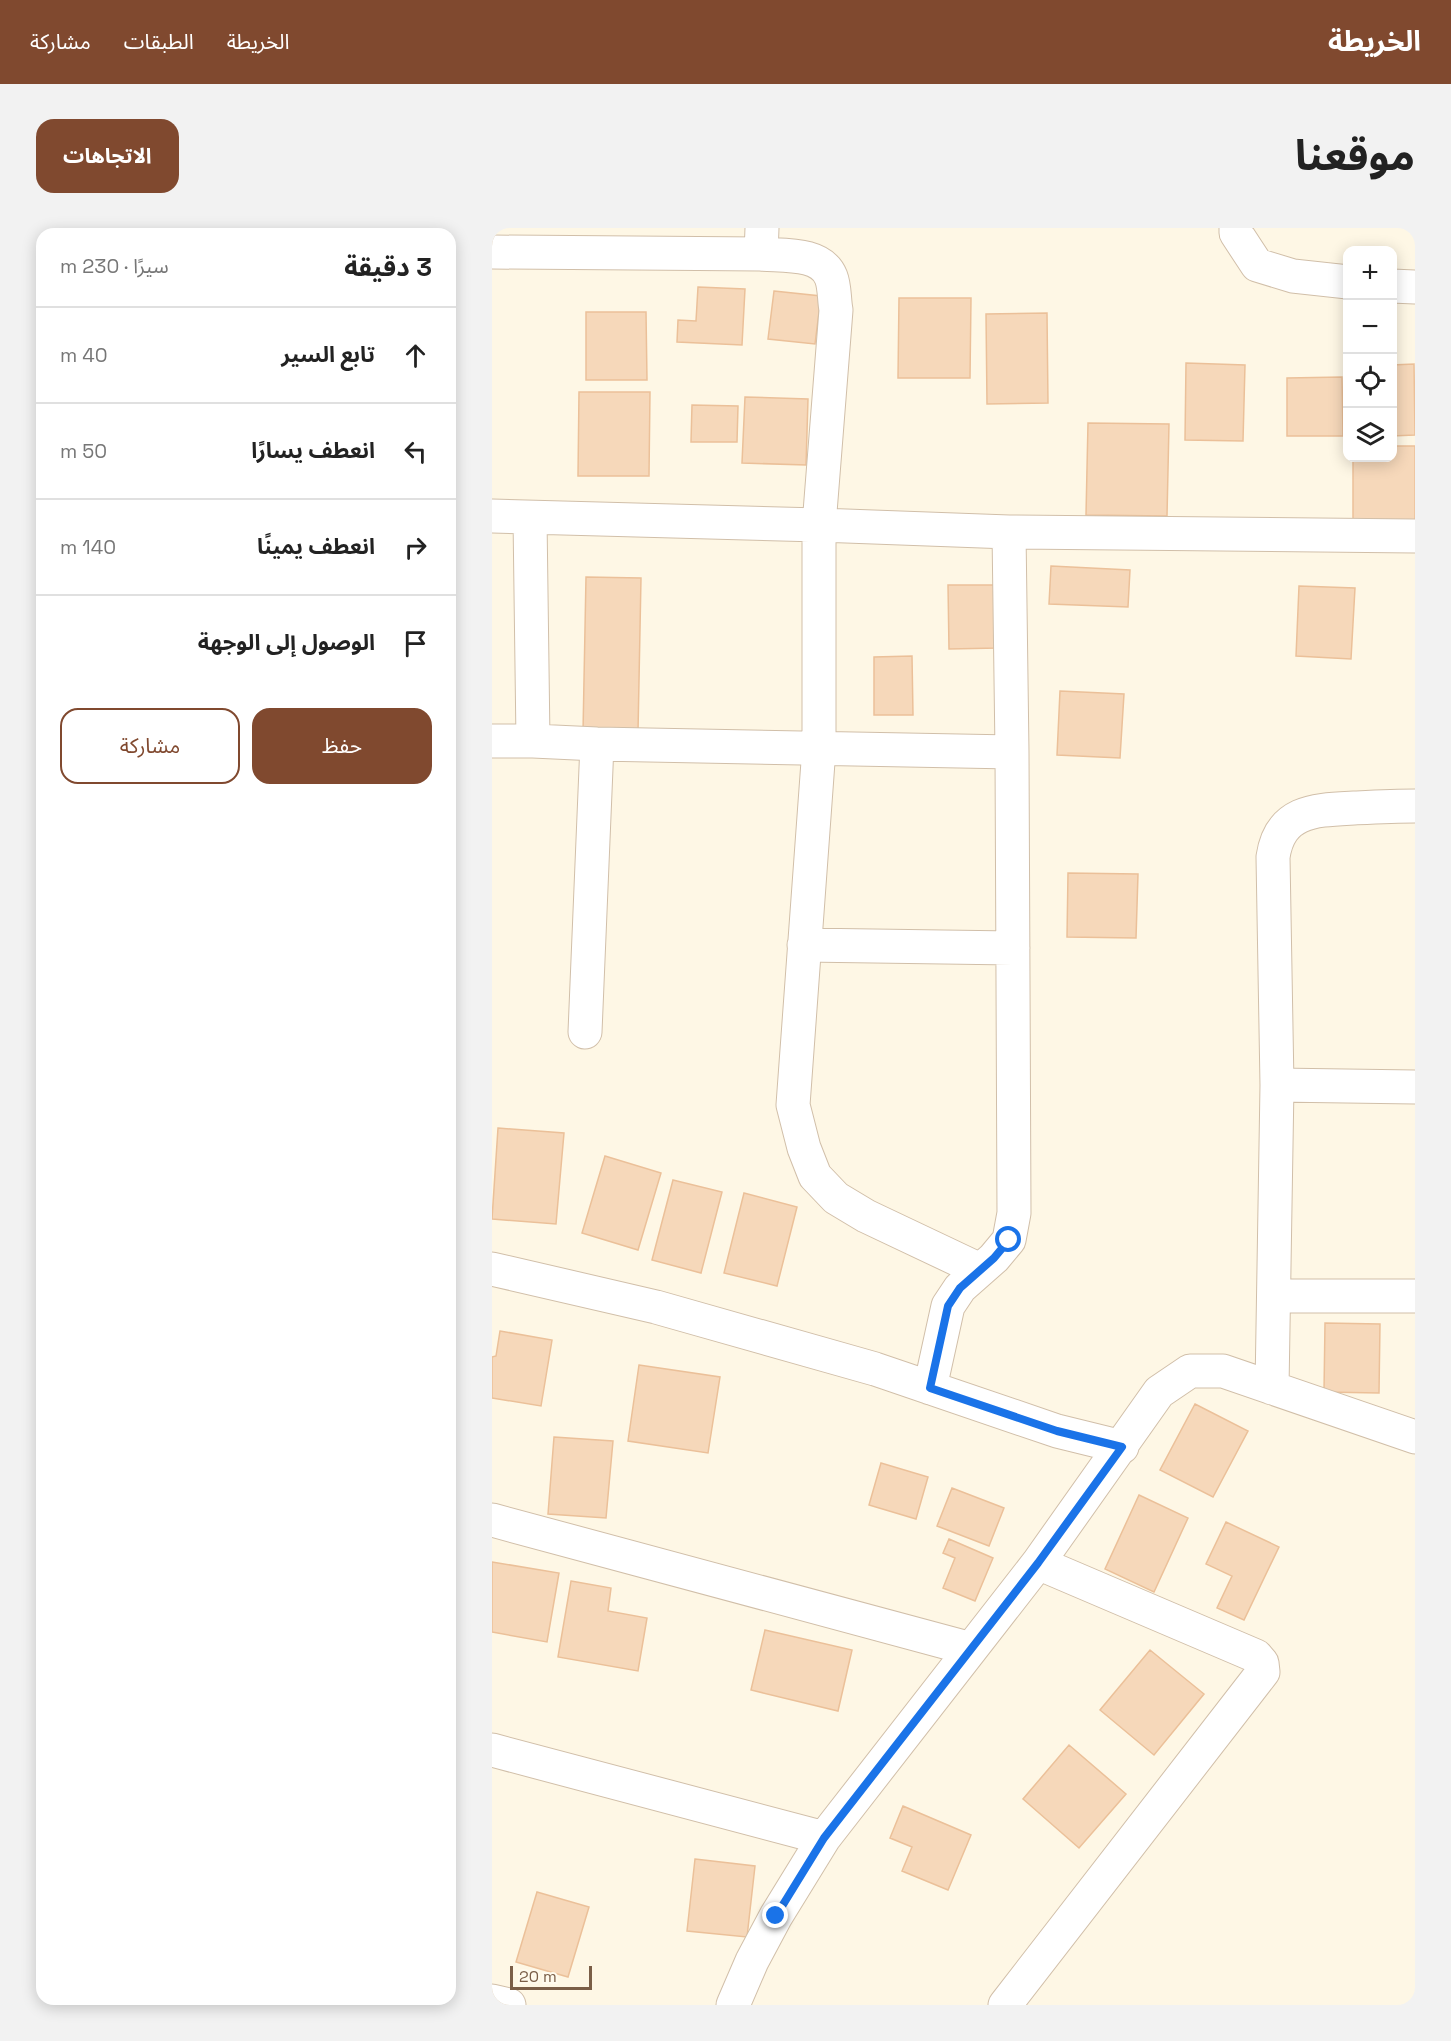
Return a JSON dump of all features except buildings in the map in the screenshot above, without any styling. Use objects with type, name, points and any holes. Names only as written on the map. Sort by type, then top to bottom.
[{"type":"street","points":[[1236,228],[1236,233],[1257,265],[1293,276],[1343,282]]},
{"type":"street","points":[[492,252],[761,241],[813,259],[824,265],[831,277],[836,310],[819,525],[819,748],[793,1104],[804,1148],[815,1176],[836,1198],[866,1216],[980,1270]]},
{"type":"street","points":[[1397,286],[1415,286]]},
{"type":"street","points":[[492,516],[1008,532],[1415,536]]},
{"type":"street","points":[[530,518],[533,741]]},
{"type":"street","points":[[930,1388],[948,1306],[960,1288],[994,1258],[1009,1240],[1014,1213],[1012,752],[1008,532]]},
{"type":"street","points":[[492,741],[1012,752]]},
{"type":"street","points":[[585,1032],[597,744]]},
{"type":"street","points":[[1272,1388],[1277,1085],[1273,857],[1275,841],[1286,825],[1315,810],[1415,806]]},
{"type":"street","points":[[804,945],[1012,948]]},
{"type":"street","points":[[1277,1085],[1415,1087]]},
{"type":"street","points":[[492,1269],[656,1307],[875,1369],[1057,1431],[1122,1447]]},
{"type":"street","points":[[1274,1296],[1415,1296]]},
{"type":"street","points":[[735,2005],[753,1961],[776,1916],[824,1838],[1038,1563],[1159,1392],[1190,1371],[1223,1371],[1415,1437]]},
{"type":"street","points":[[492,1520],[971,1649]]},
{"type":"street","points":[[1005,2005],[1263,1672],[1263,1663],[1256,1656],[1038,1563]]},
{"type":"street","points":[[492,1750],[824,1838]]},
{"type":"street","points":[[492,2001],[509,2005]]},
{"type":"route","points":[[776,1916],[824,1838],[1038,1563],[1122,1447],[1057,1431],[930,1388],[948,1306],[960,1288],[994,1258],[1009,1240]]}]
